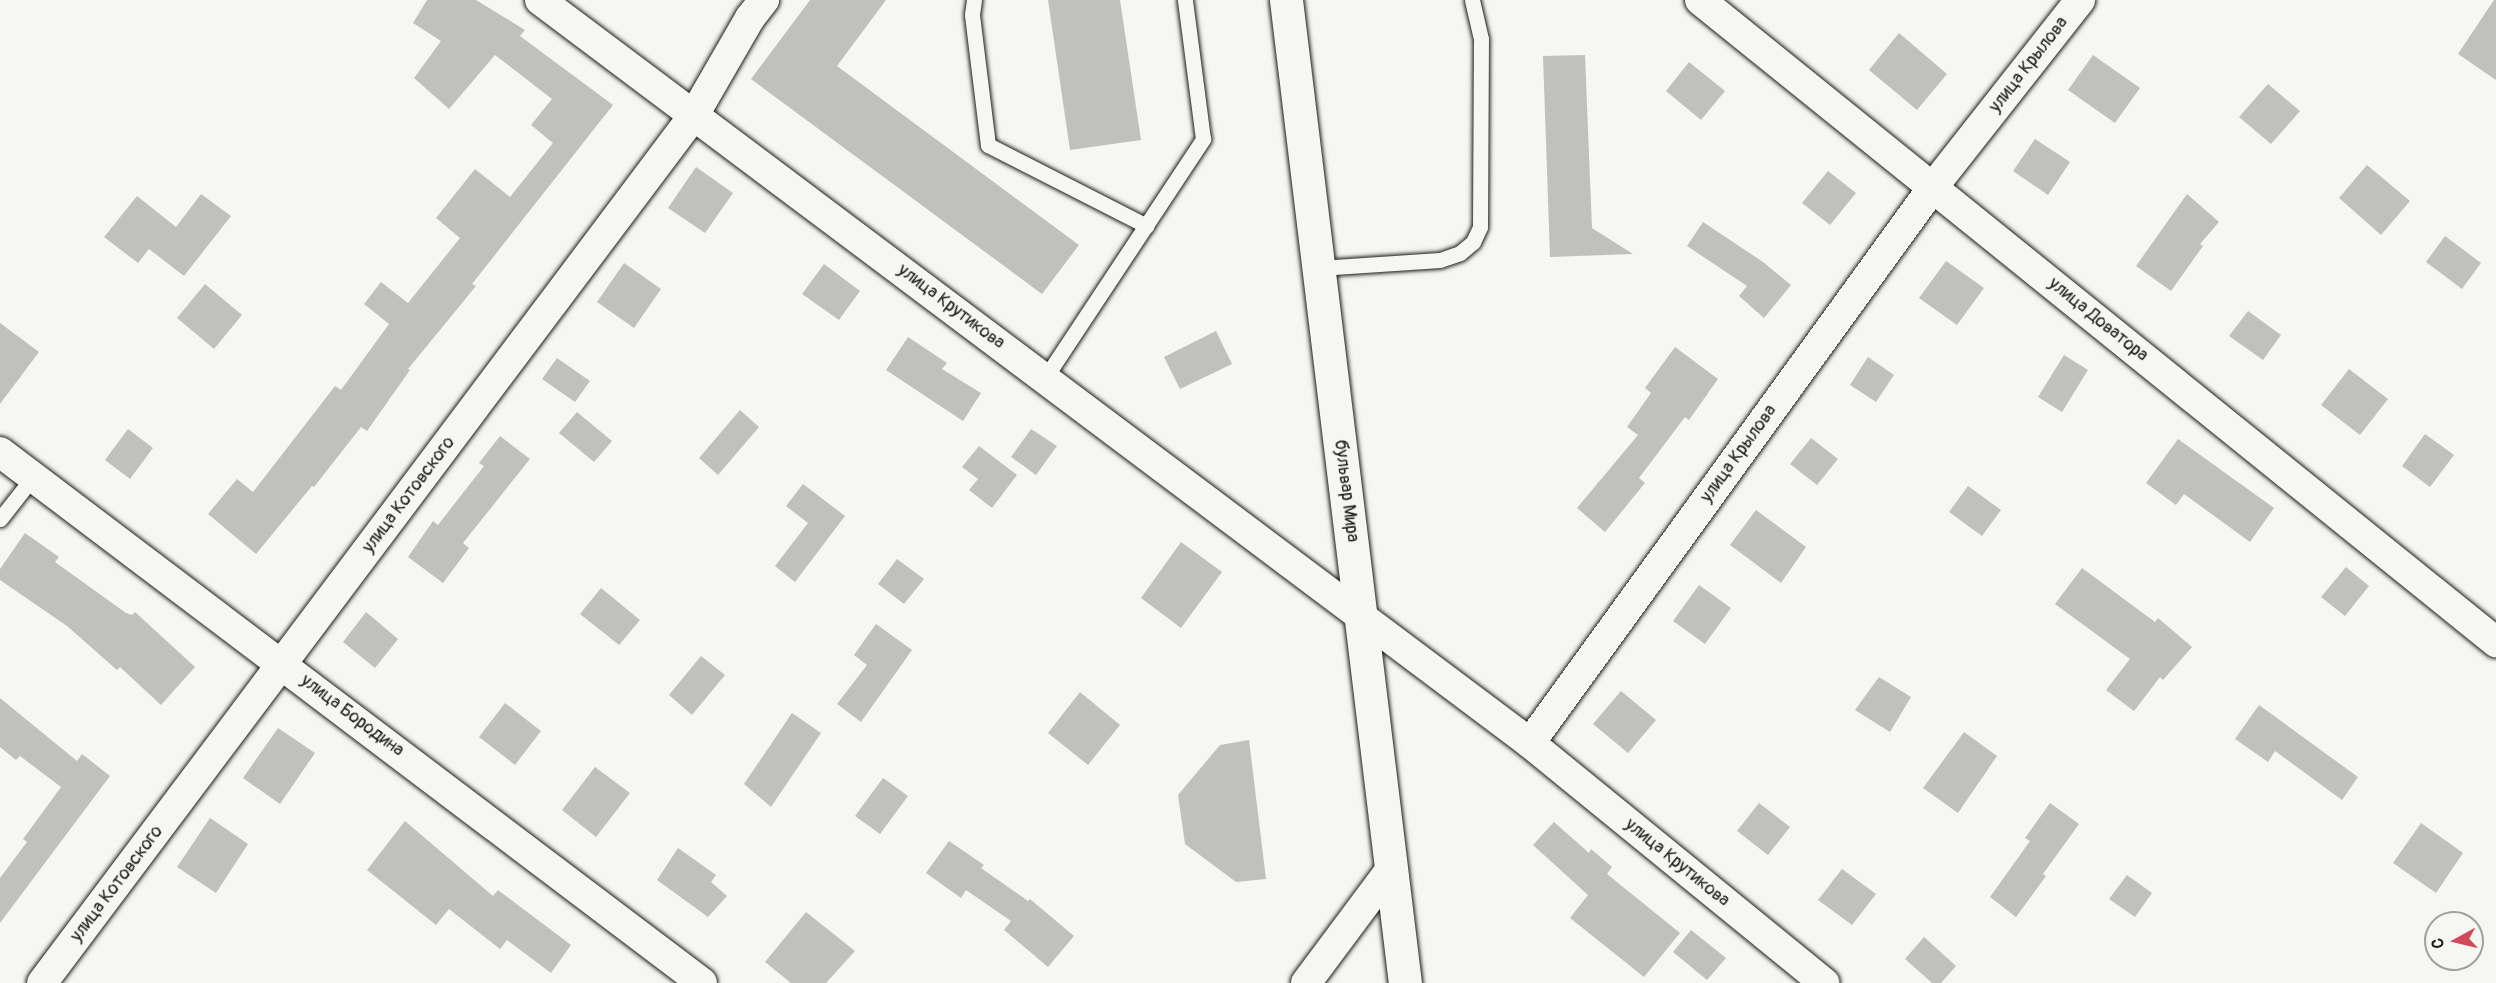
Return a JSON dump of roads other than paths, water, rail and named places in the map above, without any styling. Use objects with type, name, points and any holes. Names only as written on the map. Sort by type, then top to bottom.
[{"type":"main road","name":"бульвар Мира","points":[[1286,0],[1405,983]]},
{"type":"street","name":"улица Крутикова","points":[[540,0],[1361,614]]},
{"type":"street","name":"улица Котовского","points":[[42,983],[694,115],[750,18],[764,0]]},
{"type":"street","name":"улица Доватора","points":[[1700,0],[2496,642]]},
{"type":"street","name":"улица Крылова","points":[[1530,743],[1933,187],[2080,0]]},
{"type":"street","name":"улица Бородина","points":[[0,452],[282,663],[702,983]]},
{"type":"street","points":[[1361,614],[1530,743]]},
{"type":"street","name":"улица Крутикова","points":[[1530,743],[1824,983]]},
{"type":"street","points":[[1306,983],[1391,869]]},
{"type":"lane","points":[[974,0],[972,15],[988,145],[1147,226]]},
{"type":"lane","points":[[1045,378],[1203,139],[1185,0]]},
{"type":"lane","points":[[1318,268],[1440,260],[1460,253],[1473,242],[1480,227],[1482,39],[1472,0]]},
{"type":"lane","points":[[0,519],[33,477]]}]
